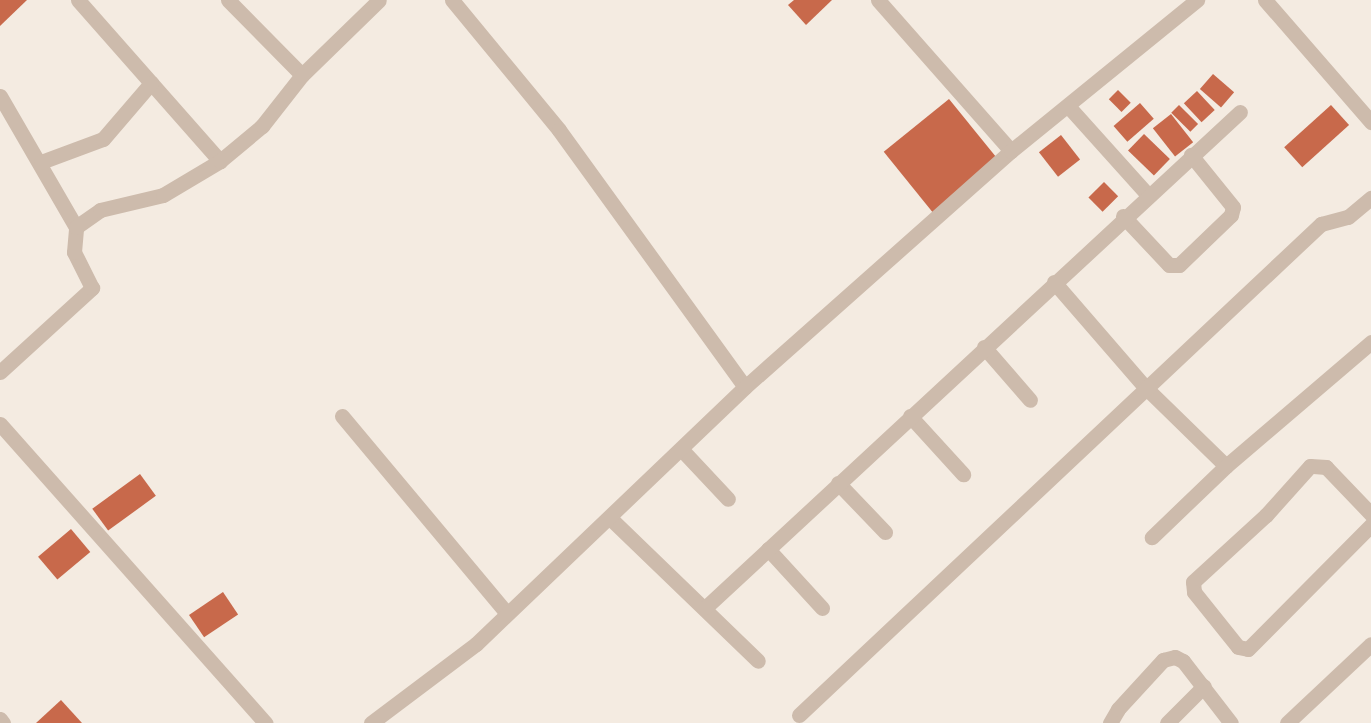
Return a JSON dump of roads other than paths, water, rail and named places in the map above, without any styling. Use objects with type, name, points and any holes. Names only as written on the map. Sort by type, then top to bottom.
[{"type":"street","points":[[78,0],[220,161]]},
{"type":"street","points":[[228,0],[302,75]]},
{"type":"street","points":[[76,227],[100,210],[163,195],[220,161],[262,126],[302,75],[379,0]]},
{"type":"street","points":[[452,0],[559,130],[745,387]]},
{"type":"street","points":[[878,0],[1011,151]]},
{"type":"street","points":[[371,723],[444,672],[506,612],[611,519],[745,387],[1011,151],[1197,0]]},
{"type":"street","points":[[1265,0],[1371,122]]},
{"type":"street","points":[[41,162],[103,139],[151,83]]},
{"type":"street","points":[[0,96],[41,162],[76,227],[74,252],[92,288],[0,372]]},
{"type":"street","points":[[1068,106],[1147,194]]},
{"type":"street","points":[[706,607],[1147,194],[1240,112]]},
{"type":"street","points":[[1124,216],[1169,265],[1179,265],[1231,215],[1233,207],[1232,201],[1191,155]]},
{"type":"street","points":[[799,715],[1321,224],[1348,217],[1371,198]]},
{"type":"street","points":[[1054,282],[1146,387],[1226,466]]},
{"type":"street","points":[[1152,537],[1226,466],[1371,342]]},
{"type":"street","points":[[984,347],[1030,400]]},
{"type":"street","points":[[342,416],[506,612]]},
{"type":"street","points":[[910,416],[963,474]]},
{"type":"street","points":[[0,424],[265,723]]},
{"type":"street","points":[[682,450],[728,499]]},
{"type":"street","points":[[1371,514],[1326,467],[1310,466],[1266,514],[1193,582],[1194,592],[1238,647],[1248,649],[1371,525]]},
{"type":"street","points":[[838,483],[885,532]]},
{"type":"street","points":[[611,519],[706,607],[758,662]]},
{"type":"street","points":[[768,549],[822,608]]},
{"type":"street","points":[[1287,723],[1371,644]]},
{"type":"street","points":[[1110,723],[1118,709],[1168,657],[1183,661],[1231,723]]},
{"type":"street","points":[[1167,723],[1204,686]]},
{"type":"street","points":[[0,719],[3,723]]}]
